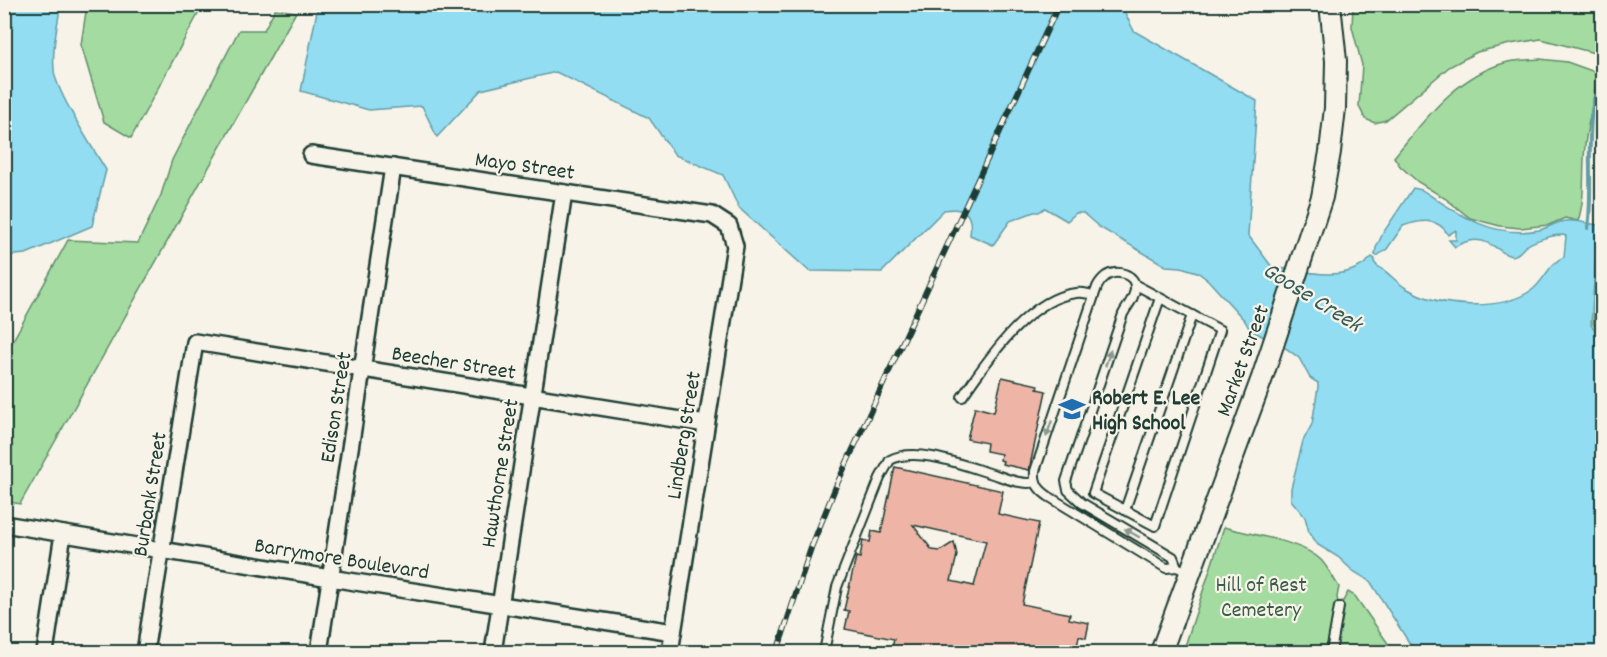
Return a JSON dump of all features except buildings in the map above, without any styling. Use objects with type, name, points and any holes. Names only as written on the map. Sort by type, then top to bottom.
[{"type":"main road","name":"Market Street","points":[[1161,652],[1183,570],[1262,378],[1322,197],[1335,108],[1336,60],[1330,4]]},
{"type":"street","name":"Mayo Street","points":[[311,155],[712,215],[729,226]]},
{"type":"street","name":"Edison Street","points":[[319,652],[393,167]]},
{"type":"street","name":"Hawthorne Street","points":[[493,652],[564,193]]},
{"type":"street","name":"Lindberg Street","points":[[670,652],[735,246],[729,226]]},
{"type":"street","name":"Beecher Street","points":[[195,342],[706,424]]},
{"type":"street","name":"Burbank Street","points":[[145,652],[195,342]]},
{"type":"street","name":"Barrymore Boulevard","points":[[4,524],[673,632]]},
{"type":"street","points":[[45,652],[63,534]]},
{"type":"lane","points":[[1093,493],[1155,526],[1220,330],[1136,285],[1125,274],[1116,272],[1101,280],[1094,295],[1035,471],[1036,482],[1040,490],[1048,496],[1166,568],[1183,570]]},
{"type":"lane","points":[[1136,285],[1135,293],[1123,314],[1066,481],[1068,490],[1082,503],[1173,557],[1183,570]]},
{"type":"lane","points":[[962,397],[994,350],[1030,315],[1056,298],[1076,293],[1094,295]]},
{"type":"lane","points":[[1082,503],[1093,493],[1160,298]]},
{"type":"lane","points":[[1125,510],[1192,315]]},
{"type":"lane","points":[[824,652],[837,587],[880,478],[890,460],[906,454],[924,456],[1007,479],[1029,484],[1036,482]]},
{"type":"lane","points":[[1331,652],[1339,607]]},
{"type":"green space","points":[[87,5],[203,5],[131,138],[104,122],[81,45]]},
{"type":"green space","points":[[1353,5],[1602,5],[1602,55],[1541,39],[1477,52],[1449,67],[1386,120],[1375,123],[1365,119],[1359,106],[1362,65],[1352,27]]},
{"type":"green space","points":[[275,9],[296,12],[20,504],[5,501],[5,355],[68,240],[138,243],[161,195],[172,160],[239,30],[264,30]]},
{"type":"green space","points":[[1540,59],[1567,62],[1595,72],[1595,90],[1585,146],[1582,203],[1578,221],[1565,218],[1549,225],[1520,228],[1500,226],[1470,218],[1446,199],[1418,182],[1400,166],[1394,157],[1431,113],[1458,87],[1490,68],[1508,62]]},
{"type":"green space","points":[[1602,196],[1602,333],[1593,324]]},
{"type":"green space","name":"Hill of Rest Cemetery","points":[[1224,527],[1276,539],[1312,553],[1324,563],[1339,587],[1338,602],[1343,601],[1348,592],[1355,596],[1394,652],[1183,652]]},
{"type":"water","points":[[5,4],[61,5],[55,37],[56,79],[76,120],[106,170],[92,226],[26,254],[5,256]]},
{"type":"water","name":"Goose Creek","points":[[315,5],[1121,5],[1134,31],[1257,101],[1248,235],[1272,267],[1311,273],[1338,274],[1362,266],[1372,257],[1377,266],[1402,286],[1420,295],[1435,300],[1469,305],[1503,302],[1532,290],[1555,263],[1564,257],[1566,236],[1558,235],[1540,240],[1510,256],[1492,245],[1476,240],[1455,247],[1449,240],[1456,240],[1456,230],[1448,235],[1440,225],[1422,221],[1403,226],[1387,249],[1375,255],[1383,233],[1413,188],[1422,190],[1462,216],[1491,228],[1506,231],[1539,230],[1569,221],[1598,225],[1591,325],[1602,338],[1602,652],[1415,652],[1370,581],[1318,545],[1309,532],[1305,517],[1291,500],[1291,488],[1303,441],[1312,424],[1318,383],[1310,378],[1299,358],[1287,349],[1250,330],[1245,321],[1208,280],[1197,272],[1181,267],[1166,266],[1099,227],[1083,213],[1076,213],[1067,221],[1045,208],[1010,221],[993,245],[970,235],[970,221],[966,213],[944,210],[882,272],[809,271],[739,208],[723,175],[675,155],[649,118],[556,72],[481,90],[437,137],[422,106],[369,110],[301,91],[318,6]]},
{"type":"waterway","points":[[1588,228],[1590,131],[1596,93],[1602,75]]},
{"type":"railway","points":[[777,652],[811,548],[836,486],[1059,4]]},
{"type":"place","name":"Robert E. Lee High School","points":[[1072,409]]}]
